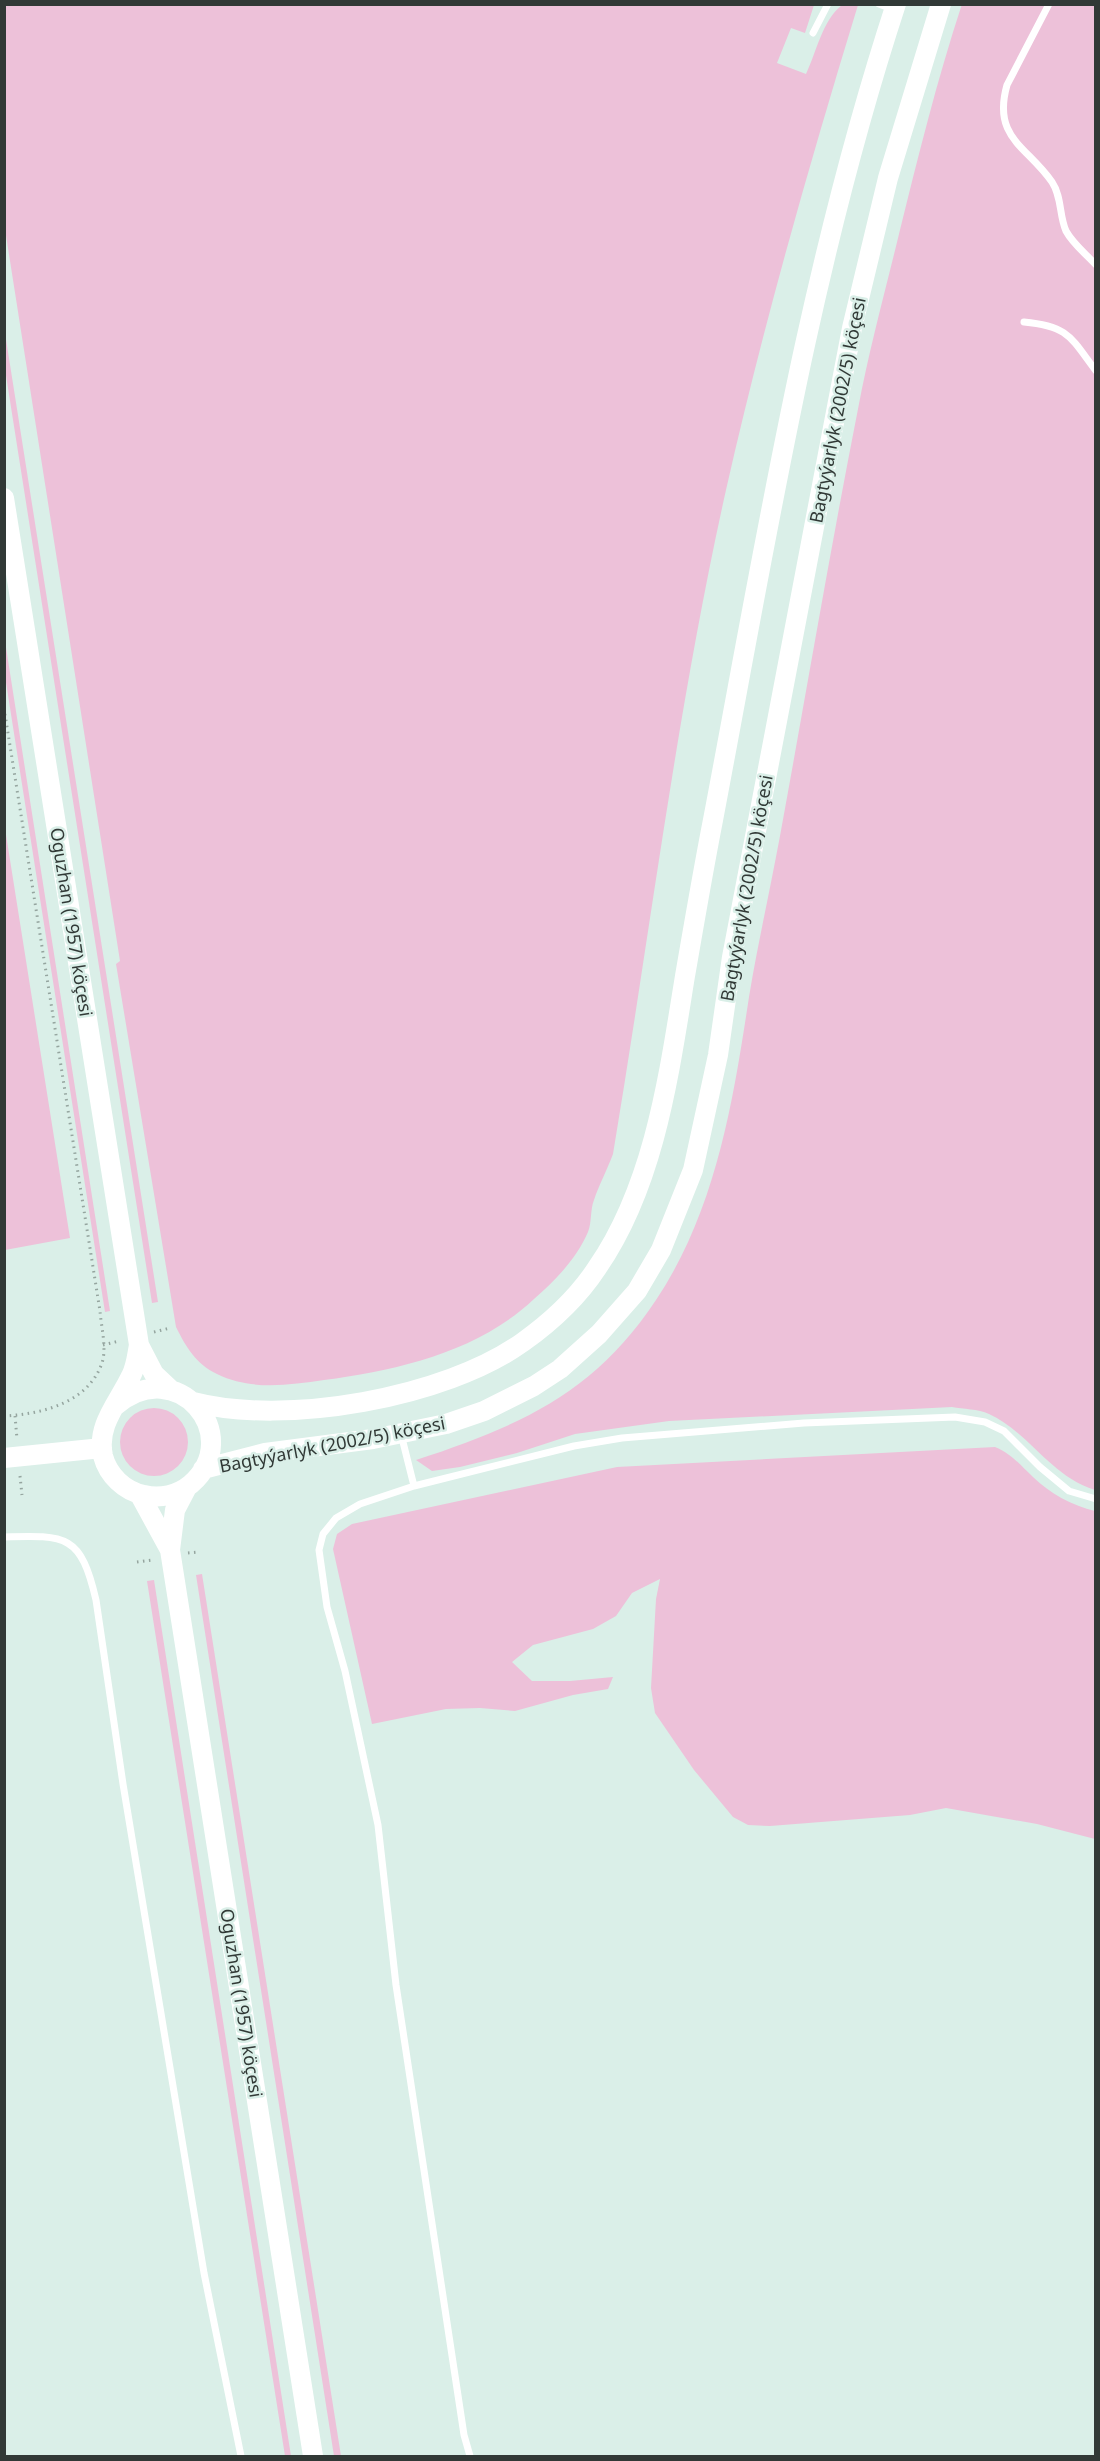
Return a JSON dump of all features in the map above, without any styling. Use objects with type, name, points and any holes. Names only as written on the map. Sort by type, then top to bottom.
[{"type":"street","name":"Bagtyýarlyk (2002/5) köçesi","points":[[203,1469],[265,1454],[314,1449],[402,1434],[446,1424],[484,1411],[534,1386],[560,1369],[599,1334],[637,1291],[661,1250],[695,1160],[716,1065],[732,957],[850,338],[888,178],[941,4]]},
{"type":"street","name":"Bagtyýarlyk (2002/5) köçesi","points":[[193,1402],[242,1410],[301,1409],[368,1401],[432,1385],[474,1369],[521,1344],[552,1319],[587,1283],[614,1243],[624,1223],[646,1162],[670,1069],[712,823],[794,393],[890,6]]},
{"type":"street","name":"Oguzhan (1957) köçesi","points":[[4,498],[139,1345],[154,1374],[171,1390],[193,1402],[207,1422],[210,1433],[209,1452],[203,1469],[187,1487],[175,1510],[170,1550],[313,2457]]},
{"type":"street","name":"Oguzhan (1957) köçesi","points":[[139,1345],[133,1374],[108,1416],[101,1439],[102,1448],[105,1463],[111,1473],[129,1490],[140,1495],[170,1550]]},
{"type":"street","points":[[115,1406],[135,1392],[159,1388],[171,1390]]},
{"type":"street","points":[[4,1458],[102,1448]]},
{"type":"street","points":[[140,1495],[165,1496],[187,1487]]},
{"type":"lane","points":[[813,33],[828,4]]},
{"type":"lane","points":[[1049,4],[1007,85],[1002,115],[1007,130],[1018,147],[1055,188],[1063,222],[1069,236],[1095,266]]},
{"type":"lane","points":[[1024,322],[1052,326],[1069,336],[1081,348],[1095,371]]},
{"type":"lane","points":[[470,2457],[464,2435],[396,1985],[378,1825],[345,1671],[327,1607],[319,1550],[323,1534],[336,1518],[360,1504],[414,1486],[574,1446],[622,1438],[804,1423],[955,1417],[985,1422],[1004,1431],[1040,1467],[1069,1491],[1095,1499]]},
{"type":"lane","points":[[402,1434],[414,1486]]},
{"type":"lane","points":[[4,1537],[36,1536],[66,1540],[77,1550],[90,1574],[204,2274],[241,2457]]},
{"type":"path","points":[[4,708],[98,1299],[104,1350],[96,1375],[75,1396],[42,1412],[4,1416]]},
{"type":"shaded area","points":[[962,4],[1095,5],[1095,1490],[1065,1475],[1003,1422],[985,1412],[952,1407],[669,1421],[575,1434],[517,1453],[460,1467],[432,1471],[416,1460],[488,1434],[521,1419],[551,1403],[607,1360],[656,1300],[677,1265],[708,1192],[736,1076],[862,387],[921,147]]},
{"type":"shaded area","points":[[4,5],[814,5],[805,33],[791,28],[777,63],[806,74],[829,19],[842,5],[858,5],[788,246],[755,368],[726,490],[678,738],[613,1154],[593,1204],[588,1232],[578,1251],[565,1268],[542,1292],[512,1317],[488,1333],[436,1356],[352,1376],[297,1384],[257,1385],[230,1379],[203,1365],[192,1354],[176,1327],[116,964],[120,961],[5,229]]},
{"type":"shaded area","points":[[5,333],[158,1302],[152,1303],[5,369]]},
{"type":"shaded area","points":[[5,641],[110,1311],[105,1312],[5,676]]},
{"type":"shaded area","points":[[4,822],[70,1238],[5,1250],[4,1250]]},
{"type":"shaded area","points":[[147,1408],[161,1408],[173,1413],[183,1423],[188,1442],[183,1461],[173,1471],[161,1476],[147,1476],[135,1471],[125,1461],[120,1449],[120,1435],[125,1423],[135,1413]]},
{"type":"shaded area","points":[[995,1447],[1011,1456],[1039,1483],[1054,1493],[1078,1506],[1095,1511],[1095,1839],[1037,1824],[946,1808],[910,1815],[770,1826],[748,1825],[733,1817],[694,1770],[655,1713],[651,1688],[656,1599],[660,1579],[632,1593],[616,1616],[593,1629],[533,1645],[512,1662],[532,1681],[570,1681],[613,1677],[608,1689],[573,1695],[515,1711],[480,1708],[446,1709],[372,1724],[333,1549],[337,1534],[352,1524],[617,1467]]},
{"type":"shaded area","points":[[202,1574],[341,2456],[334,2456],[196,1575]]},
{"type":"shaded area","points":[[154,1580],[291,2456],[285,2456],[147,1581]]}]
